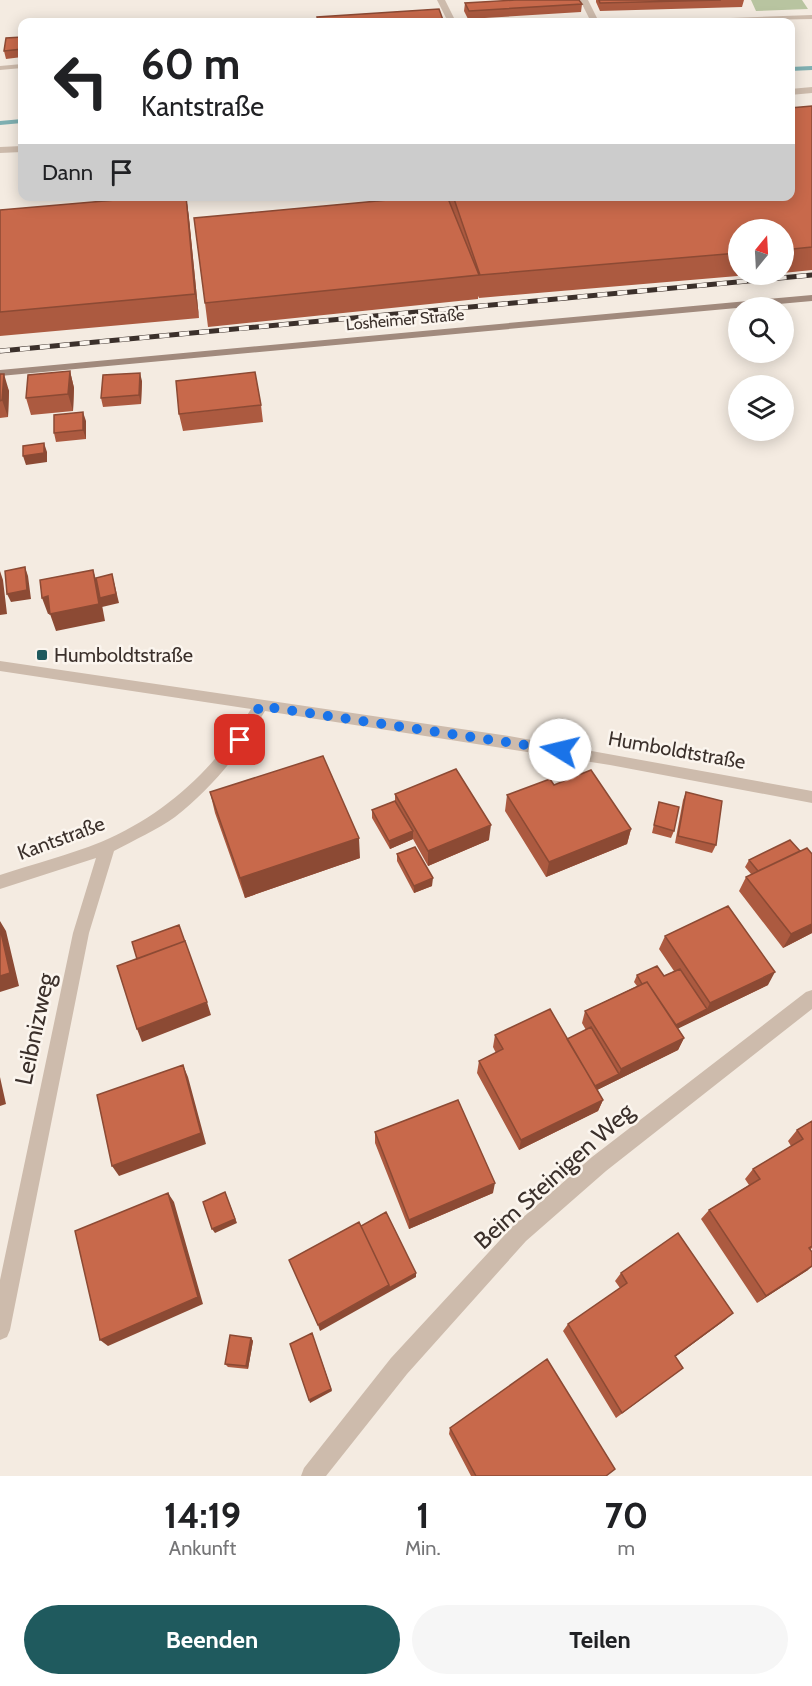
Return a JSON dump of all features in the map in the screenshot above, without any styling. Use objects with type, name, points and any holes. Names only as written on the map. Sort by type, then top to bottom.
[{"type":"main road","name":"Losheimer Straße","points":[[0,373],[812,298]]},
{"type":"street","points":[[441,0],[450,18]]},
{"type":"street","points":[[584,0],[593,18]]},
{"type":"street","points":[[785,18],[812,17]]},
{"type":"street","points":[[0,68],[18,66]]},
{"type":"street","points":[[795,92],[812,90]]},
{"type":"street","points":[[0,150],[18,149]]},
{"type":"street","name":"Humboldtstraße","points":[[0,666],[538,747],[712,776],[812,796]]},
{"type":"street","name":"Kantstraße","points":[[0,882],[107,847],[168,813],[214,772],[240,740],[260,706]]},
{"type":"street","name":"Leibnizweg","points":[[0,1330],[81,933],[107,847]]},
{"type":"street","name":"Beim Steinigen Weg","points":[[312,1476],[399,1366],[519,1234],[599,1164],[812,998]]},
{"type":"green space","points":[[751,0],[802,0],[808,9],[756,11]]},
{"type":"building","points":[[579,0],[582,4],[469,11],[465,3]]},
{"type":"building","points":[[599,0],[721,0],[600,3]]},
{"type":"building","points":[[439,9],[442,18],[317,18]]},
{"type":"building","points":[[18,37],[18,49],[4,51],[6,38]]},
{"type":"building","points":[[812,106],[812,247],[794,249],[794,219],[728,219],[728,254],[480,275],[455,201],[795,201],[795,108]]},
{"type":"building","points":[[104,201],[186,201],[195,294],[0,312],[0,210]]},
{"type":"building","points":[[377,201],[449,201],[479,275],[205,303],[194,218]]},
{"type":"building","points":[[70,371],[68,394],[26,398],[28,375]]},
{"type":"building","points":[[255,372],[261,405],[179,414],[176,381]]},
{"type":"building","points":[[140,373],[139,395],[101,398],[103,375]]},
{"type":"building","points":[[0,374],[4,374],[2,400],[0,401]]},
{"type":"building","points":[[83,412],[83,430],[54,433],[54,415]]},
{"type":"building","points":[[44,443],[44,453],[23,456],[23,446]]},
{"type":"building","points":[[25,567],[27,590],[7,594],[5,571]]},
{"type":"building","points":[[93,570],[99,604],[50,614],[48,596],[42,598],[40,580]]},
{"type":"building","points":[[112,574],[116,594],[100,598],[96,578]]},
{"type":"building","points":[[323,756],[359,838],[240,878],[210,792]]},
{"type":"building","points":[[456,769],[491,825],[428,851],[395,794]]},
{"type":"building","points":[[591,770],[631,829],[549,862],[507,795],[550,779],[554,785]]},
{"type":"building","points":[[686,792],[722,801],[716,845],[678,836]]},
{"type":"building","points":[[395,801],[413,831],[389,841],[372,810]]},
{"type":"building","points":[[659,802],[679,807],[674,831],[654,825]]},
{"type":"building","points":[[790,840],[800,851],[758,871],[749,860]]},
{"type":"building","points":[[415,847],[433,878],[414,886],[397,854]]},
{"type":"building","points":[[807,848],[812,854],[812,924],[791,934],[746,877]]},
{"type":"building","points":[[728,906],[775,972],[710,1003],[665,936]]},
{"type":"building","points":[[179,925],[185,941],[137,959],[132,942]]},
{"type":"building","points":[[0,928],[10,973],[0,976]]},
{"type":"building","points":[[185,941],[207,1002],[137,1029],[117,966]]},
{"type":"building","points":[[657,966],[664,976],[680,969],[707,1009],[676,1025],[647,982],[642,984],[637,975]]},
{"type":"building","points":[[647,982],[684,1038],[621,1069],[585,1011]]},
{"type":"building","points":[[550,1009],[603,1100],[521,1140],[479,1061],[503,1049],[495,1035]]},
{"type":"building","points":[[591,1027],[619,1074],[595,1086],[567,1039]]},
{"type":"building","points":[[183,1065],[201,1133],[112,1166],[97,1095]]},
{"type":"building","points":[[458,1100],[495,1183],[409,1220],[375,1132]]},
{"type":"building","points":[[812,1121],[812,1246],[809,1248],[812,1252],[812,1266],[766,1296],[709,1210],[760,1179],[753,1169],[803,1139],[797,1130]]},
{"type":"building","points":[[225,1192],[235,1219],[212,1229],[203,1202]]},
{"type":"building","points":[[168,1193],[198,1297],[100,1340],[75,1231]]},
{"type":"building","points":[[386,1212],[416,1273],[389,1288],[361,1226]]},
{"type":"building","points":[[359,1222],[389,1285],[318,1325],[289,1260]]},
{"type":"building","points":[[678,1233],[733,1313],[675,1356],[683,1368],[622,1413],[568,1324],[627,1283],[621,1273]]},
{"type":"building","points":[[312,1333],[331,1389],[309,1400],[290,1344]]},
{"type":"building","points":[[230,1335],[251,1338],[246,1366],[225,1364]]},
{"type":"building","points":[[547,1359],[615,1469],[606,1476],[476,1476],[450,1428]]},
{"type":"waterway","points":[[795,69],[812,68]]},
{"type":"waterway","points":[[0,123],[18,121]]},
{"type":"railway","points":[[0,351],[812,275]]},
{"type":"place","name":"Humboldtstraße","points":[[42,655]]},
{"type":"route","points":[[240,740],[260,706],[560,750]]}]
